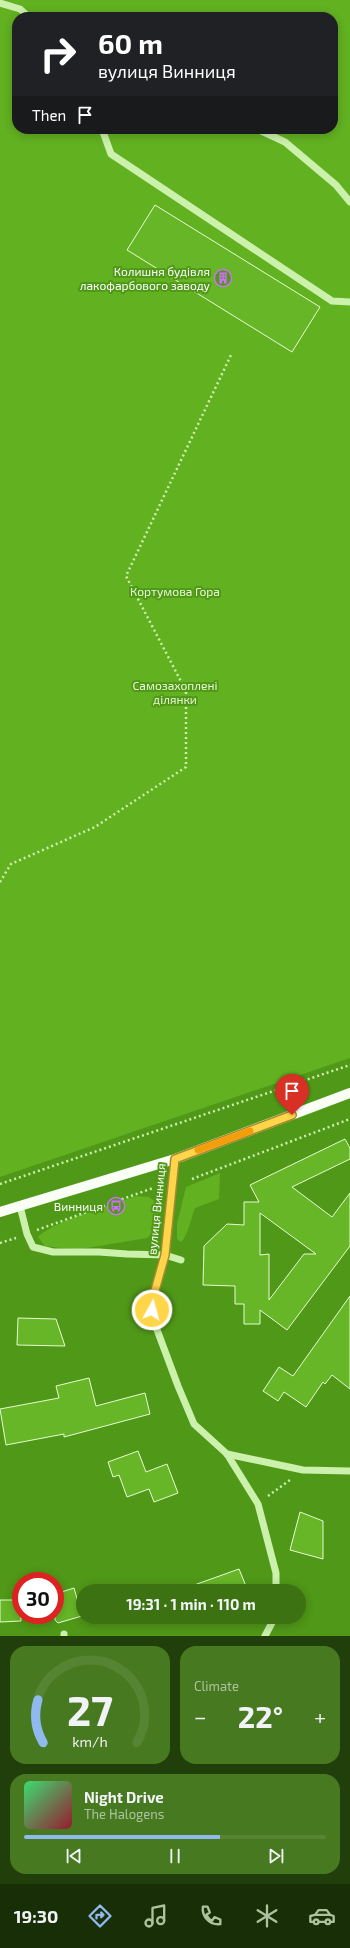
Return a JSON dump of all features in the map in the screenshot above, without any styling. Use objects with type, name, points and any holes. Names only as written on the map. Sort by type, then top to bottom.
[{"type":"main road","name":"вулиця Винниця","points":[[0,1212],[175,1159],[350,1093]]},
{"type":"street","points":[[0,2],[20,9],[23,12]]},
{"type":"street","points":[[104,134],[111,154],[332,301],[350,302]]},
{"type":"street","points":[[268,134],[285,142],[336,184],[350,202]]},
{"type":"street","name":"вулиця Винниця","points":[[175,1159],[165,1255],[152,1301],[153,1319],[194,1424],[227,1454],[258,1504],[276,1573],[276,1584]]},
{"type":"street","points":[[20,1206],[27,1234],[33,1247],[53,1252],[98,1252],[165,1255],[181,1260]]},
{"type":"street","points":[[227,1454],[303,1470],[350,1471]]},
{"type":"street","points":[[266,1636],[272,1624]]},
{"type":"path","points":[[0,882],[11,864],[95,827],[186,767],[186,692],[126,576],[231,355]]},
{"type":"path","points":[[0,1184],[350,1065]]},
{"type":"path","points":[[192,1179],[350,1119]]},
{"type":"path","points":[[0,1243],[154,1188]]},
{"type":"path","points":[[258,1504],[303,1470]]},
{"type":"green space","name":"Кортумова Гора","points":[[0,0],[350,0],[350,1058],[0,1177]]},
{"type":"green space","points":[[220,1173],[219,1199],[195,1208],[187,1231],[181,1242],[177,1239],[177,1224],[186,1187]]},
{"type":"green space","points":[[136,1196],[149,1197],[156,1202],[159,1212],[158,1227],[147,1238],[81,1249],[45,1246],[38,1237],[46,1231],[70,1219]]},
{"type":"building","name":"Колишня будівля лакофарбового заводу","points":[[155,205],[320,307],[292,352],[127,250]]},
{"type":"building","points":[[345,1139],[350,1148],[350,1159],[292,1187],[332,1217],[350,1193],[350,1246],[287,1330],[260,1310],[260,1324],[244,1324],[244,1304],[235,1304],[235,1286],[203,1285],[204,1246],[227,1224],[244,1225],[244,1202],[259,1202],[250,1185]],"holes":[[[260,1213],[316,1254],[304,1254],[269,1300],[269,1254],[260,1255]]]},
{"type":"building","points":[[350,1296],[350,1389],[332,1375],[325,1384],[323,1382],[306,1407],[284,1392],[278,1401],[263,1391],[279,1367],[293,1376]]},
{"type":"building","points":[[18,1318],[56,1319],[65,1346],[17,1345]]},
{"type":"building","points":[[89,1378],[96,1406],[145,1393],[150,1414],[64,1437],[64,1434],[6,1445],[0,1409],[59,1398],[56,1386]]},
{"type":"building","points":[[138,1451],[146,1472],[167,1464],[178,1493],[154,1502],[149,1489],[127,1497],[119,1475],[113,1477],[108,1462]]},
{"type":"building","points":[[300,1512],[323,1521],[323,1559],[290,1550]]},
{"type":"building","points":[[239,1569],[245,1584],[197,1584]]},
{"type":"building","points":[[74,1588],[76,1595],[76,1618],[64,1621],[64,1591]]},
{"type":"building","points":[[0,1600],[12,1600],[12,1621],[0,1622]]},
{"type":"slow traffic","points":[[198,1150],[250,1131]]},
{"type":"place","name":"Колишня будівля лакофарбового заводу","points":[[223,278]]},
{"type":"place","name":"Винниця","points":[[116,1206]]},
{"type":"route","points":[[152,1310],[152,1301],[165,1255],[175,1159],[292,1115]]},
{"type":"park label","name":"Самозахоплені ділянки","points":[[175,692]]}]
